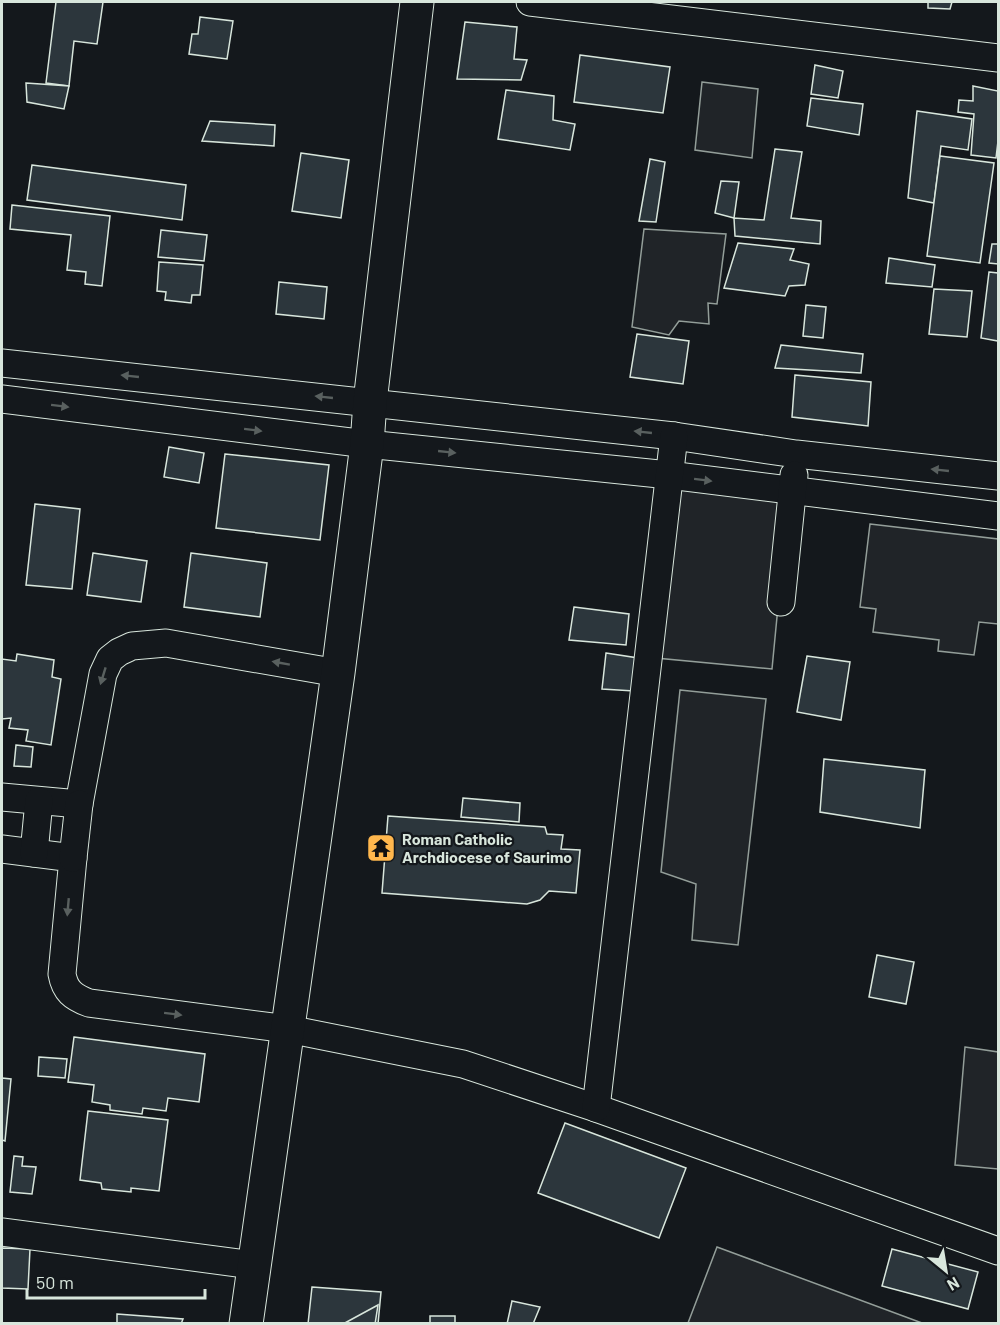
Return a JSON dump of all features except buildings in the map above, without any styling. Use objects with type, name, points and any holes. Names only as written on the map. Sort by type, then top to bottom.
[{"type":"main road","points":[[246,1323],[338,674],[367,444],[417,2]]},
{"type":"street","points":[[530,2],[999,58]]},
{"type":"street","points":[[2,363],[674,436],[796,454],[999,476]]},
{"type":"street","points":[[2,399],[367,444],[669,475],[999,516]]},
{"type":"street","points":[[596,1108],[674,436]]},
{"type":"street","points":[[781,602],[796,454]]},
{"type":"street","points":[[338,674],[166,643],[132,646],[110,659],[103,674],[79,804],[62,974],[69,993],[89,1003],[288,1029],[463,1064],[596,1108],[999,1251]]},
{"type":"street","points":[[2,797],[79,804]]},
{"type":"street","points":[[34,853],[39,801]]},
{"type":"street","points":[[2,849],[73,858]]},
{"type":"street","points":[[2,1232],[253,1265]]},
{"type":"shaded area","points":[[702,82],[758,89],[752,158],[695,150]]},
{"type":"shaded area","points":[[644,229],[726,234],[717,304],[708,303],[709,324],[679,321],[669,335],[632,327]]},
{"type":"shaded area","points":[[673,482],[789,492],[772,669],[656,658]]},
{"type":"shaded area","points":[[870,524],[998,539],[998,624],[979,622],[974,655],[938,651],[939,640],[873,632],[876,609],[860,607]]},
{"type":"shaded area","points":[[680,690],[766,699],[738,945],[692,940],[696,884],[661,872]]},
{"type":"shaded area","points":[[965,1047],[998,1052],[998,1169],[955,1165]]},
{"type":"shaded area","points":[[717,1247],[922,1323],[688,1323]]},
{"type":"place","name":"Roman Catholic Archdiocese of Saurimo","points":[[381,848]]}]
